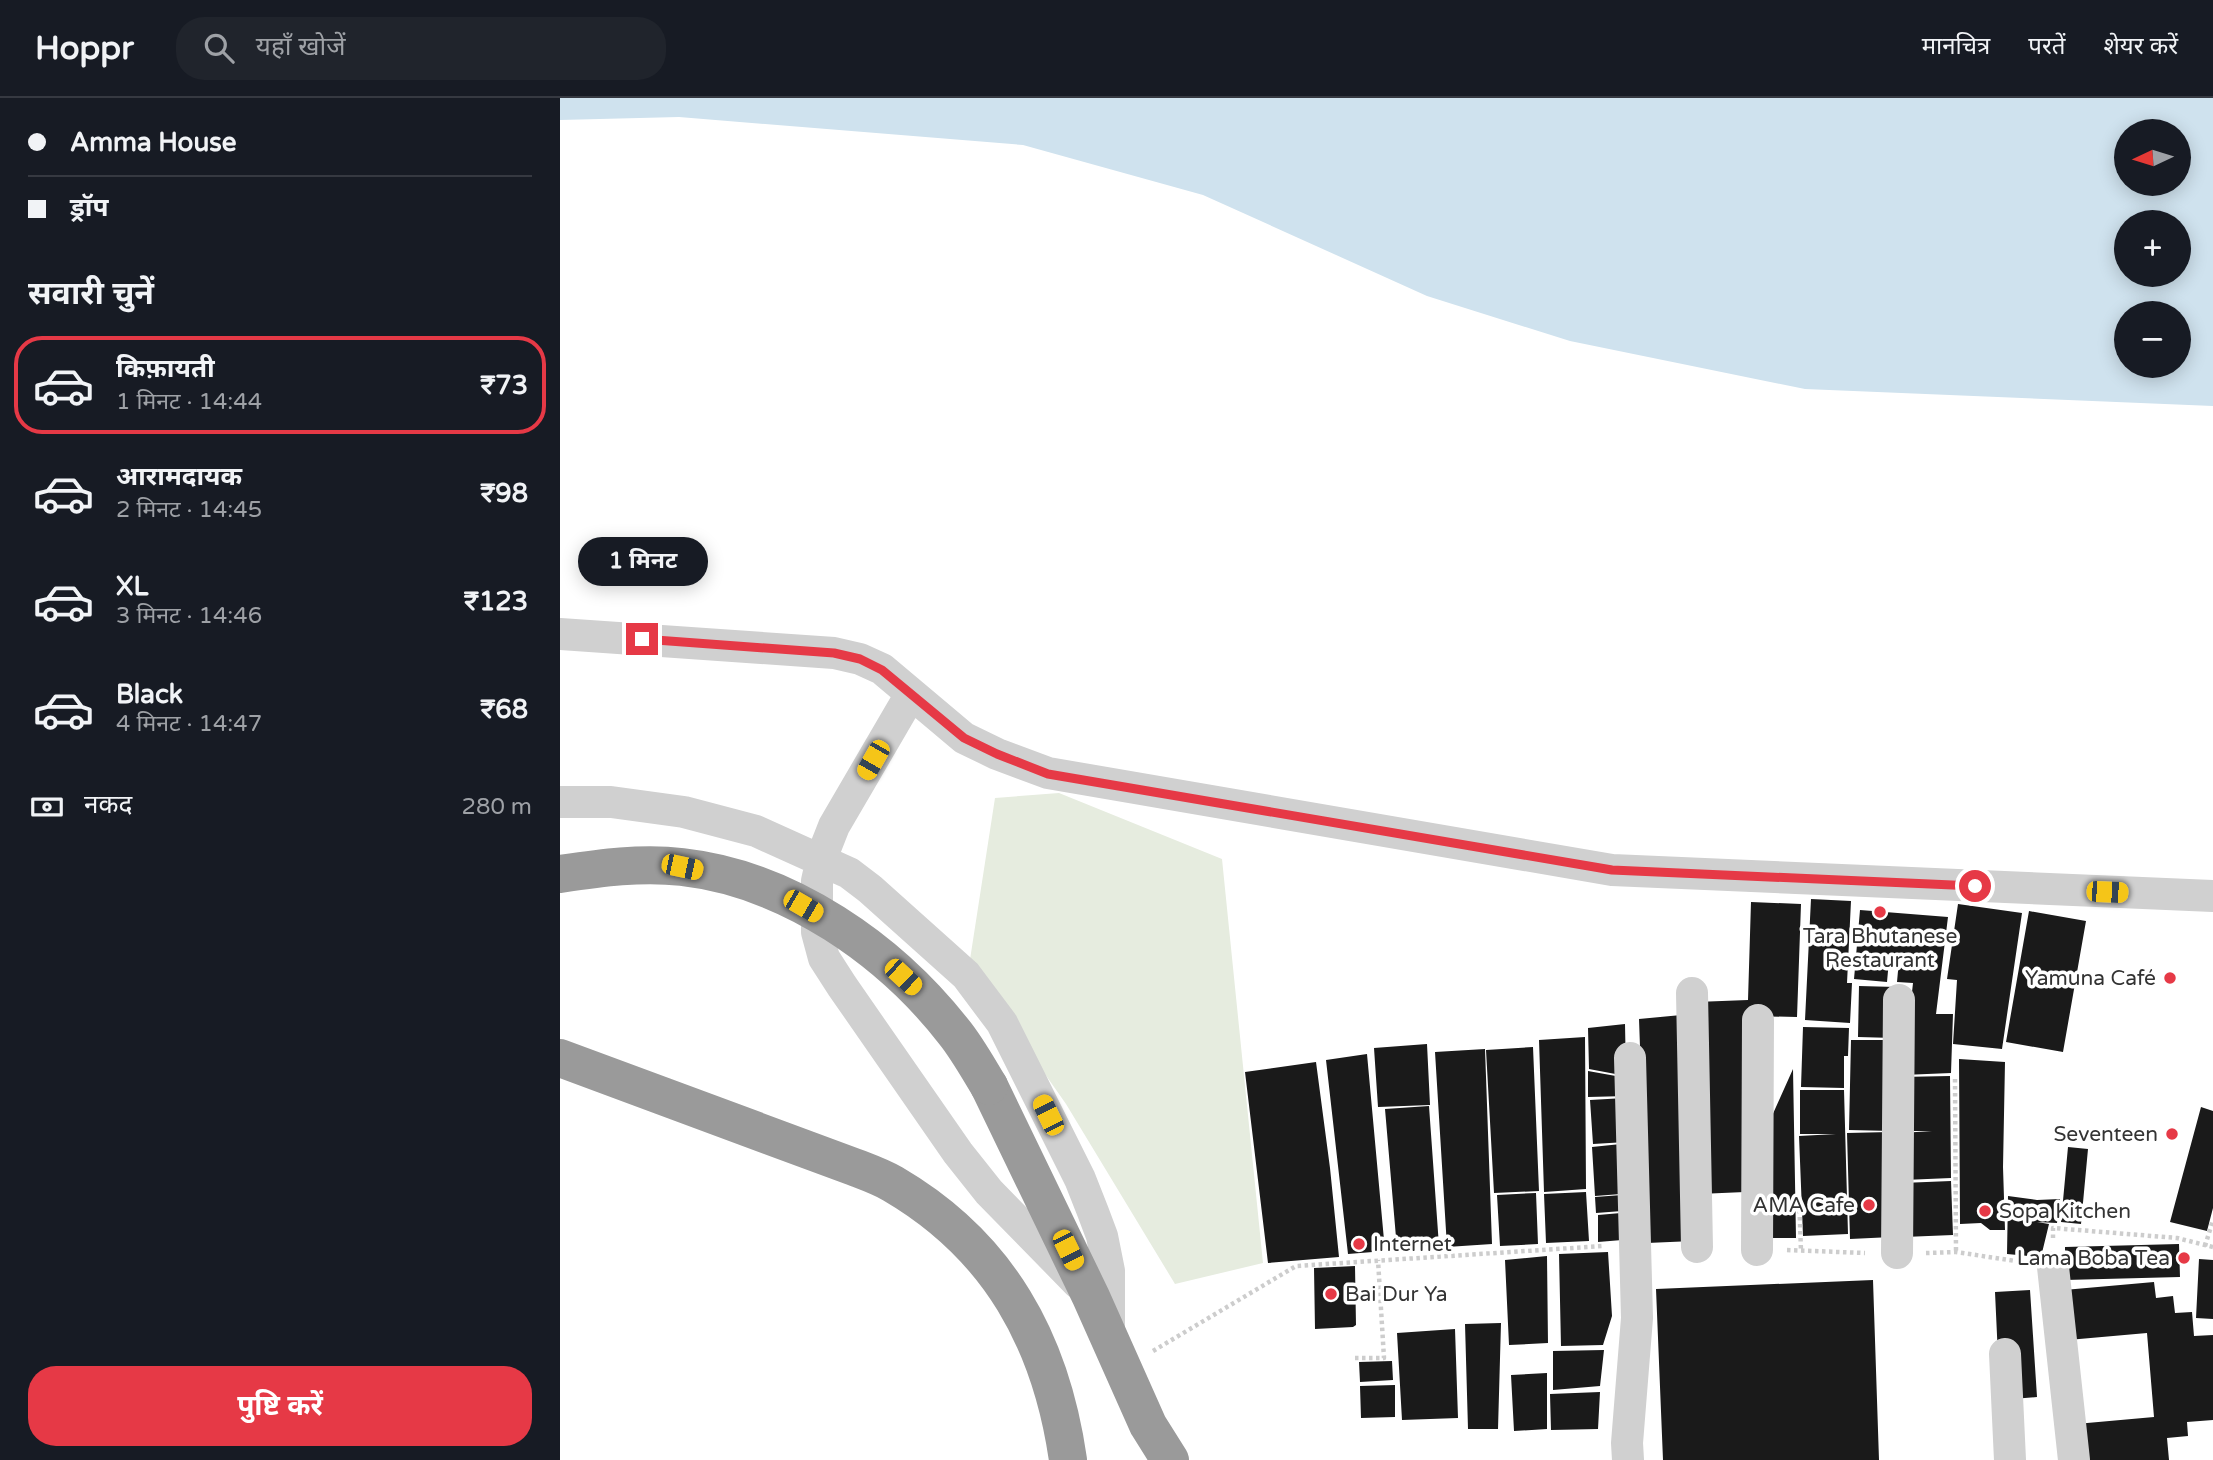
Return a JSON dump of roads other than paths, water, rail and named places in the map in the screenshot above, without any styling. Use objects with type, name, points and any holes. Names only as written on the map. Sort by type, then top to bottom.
[{"type":"highway","points":[[560,874],[614,867],[682,867],[720,874],[764,888],[803,906],[846,931],[884,959],[923,995],[956,1033],[989,1086],[1091,1297],[1148,1425],[1170,1460]]},
{"type":"highway","points":[[560,1058],[854,1167],[892,1183],[933,1212],[986,1259],[1013,1298],[1035,1337],[1051,1378],[1069,1460]]},
{"type":"street","points":[[560,634],[834,653],[860,659],[882,670],[964,738],[1048,774],[1612,870],[2213,896]]},
{"type":"street","points":[[911,694],[834,826],[821,859],[817,881],[817,932],[824,958],[958,1153],[989,1192],[1091,1297]]},
{"type":"street","points":[[560,802],[611,802],[684,812],[757,831],[849,873],[967,975],[1002,1023],[1080,1179],[1102,1236],[1109,1271],[1116,1354]]},
{"type":"street","points":[[1692,993],[1697,1247]]},
{"type":"street","points":[[1896,1253],[1899,1000]]},
{"type":"street","points":[[1757,1250],[1758,1020]]},
{"type":"street","points":[[1628,1460],[1637,1318],[1630,1058]]},
{"type":"street","points":[[2053,1267],[2074,1460]]},
{"type":"street","points":[[2006,1354],[2010,1460]]},
{"type":"water","points":[[560,98],[2213,98],[2213,406],[1805,389],[1570,341],[1427,296],[1203,195],[1023,145],[679,117],[560,120]]},
{"type":"place","name":"Tara Bhutanese Restaurant","points":[[1880,912]]},
{"type":"place","name":"Yamuna Café","points":[[2170,978]]},
{"type":"place","name":"Seventeen","points":[[2172,1134]]},
{"type":"place","name":"AMA Cafe","points":[[1869,1205]]},
{"type":"place","name":"Sopa Kitchen","points":[[1985,1211]]},
{"type":"place","name":"Internet","points":[[1359,1244]]},
{"type":"place","name":"Lama Boba Tea","points":[[2184,1258]]},
{"type":"place","name":"Bai Dur Ya","points":[[1331,1294]]}]
